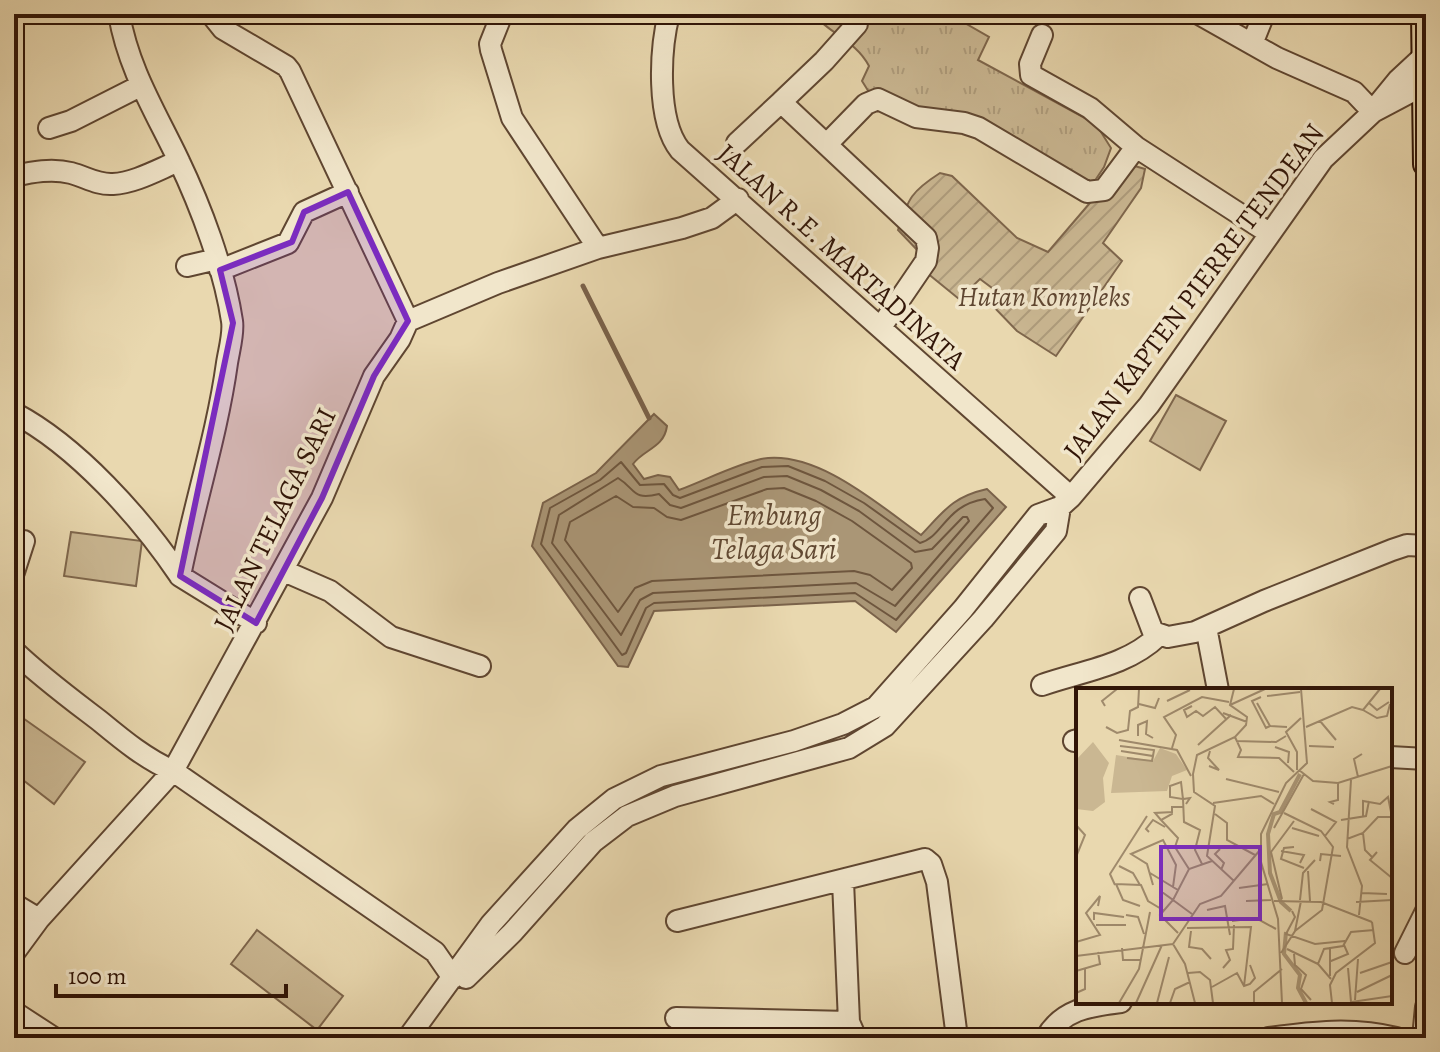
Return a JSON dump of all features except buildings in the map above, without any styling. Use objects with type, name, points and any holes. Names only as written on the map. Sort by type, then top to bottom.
[{"type":"main road","points":[[1424,14],[1426,164]]},
{"type":"street","points":[[119,14],[124,40],[140,86],[179,161],[218,265],[233,323],[223,391],[180,576]]},
{"type":"street","points":[[211,14],[223,29],[290,71],[408,321],[498,283],[598,248],[712,218],[738,199]]},
{"type":"street","points":[[502,14],[490,44],[512,118],[598,248]]},
{"type":"street","name":"JALAN R.E. MARTADINATA","points":[[669,14],[662,44],[663,85],[666,116],[671,135],[680,150],[881,327],[1066,502]]},
{"type":"street","points":[[1199,14],[1277,58],[1354,92],[1373,112]]},
{"type":"street","points":[[1252,44],[1264,14]]},
{"type":"street","points":[[737,143],[824,61],[857,24]]},
{"type":"street","points":[[1042,35],[1030,64],[1031,75],[1090,108],[1136,147],[1269,233]]},
{"type":"street","name":"JALAN KAPTEN PIERRE TENDEAN","points":[[420,1038],[489,953],[512,933],[593,842],[627,816],[675,796],[849,748],[885,726],[983,619],[1056,531],[1066,502],[1149,405],[1323,159],[1373,112],[1398,80],[1424,55]]},
{"type":"street","name":"JALAN KAPTEN PIERRE TENDEAN","points":[[1373,112],[1425,84]]},
{"type":"street","points":[[49,128],[71,121],[140,86]]},
{"type":"street","points":[[827,144],[866,104],[878,99],[916,117],[979,128],[1087,192],[1104,190],[1136,147]]},
{"type":"street","points":[[781,102],[923,234],[928,244],[926,261],[881,327]]},
{"type":"street","points":[[14,176],[46,171],[70,173],[102,184],[114,184],[179,161]]},
{"type":"street","points":[[187,266],[218,265],[288,243],[304,212],[348,192]]},
{"type":"street","name":"JALAN TELAGA SARI","points":[[14,953],[39,919],[173,771],[284,571],[322,498],[374,376],[400,339],[408,321]]},
{"type":"street","points":[[14,413],[65,446],[151,532],[180,576],[256,623]]},
{"type":"street","name":"JALAN KAPTEN PIERRE TENDEAN","points":[[408,1038],[491,924],[577,829],[614,799],[661,776],[794,741],[843,724],[876,707],[963,609],[1038,515],[1066,502]]},
{"type":"street","points":[[14,572],[24,541]]},
{"type":"street","points":[[1140,598],[1153,632],[1168,637],[1206,627],[1392,550],[1407,545],[1426,546]]},
{"type":"street","points":[[284,571],[330,591],[391,637],[480,666]]},
{"type":"street","points":[[1206,627],[1218,688]]},
{"type":"street","points":[[1042,685],[1117,663],[1140,652],[1158,636]]},
{"type":"street","points":[[14,651],[41,676],[153,762],[173,771],[435,952],[453,978]]},
{"type":"street","points":[[1392,757],[1426,759]]},
{"type":"street","points":[[677,921],[922,859],[933,867],[957,1038]]},
{"type":"street","points":[[676,1018],[714,1017],[853,1030],[843,881]]},
{"type":"street","points":[[14,904],[39,919]]},
{"type":"street","points":[[1405,953],[1426,911]]},
{"type":"street","points":[[435,952],[468,957]]},
{"type":"street","points":[[1046,1038],[1058,1022],[1072,1011],[1110,1004]]},
{"type":"street","points":[[1423,1038],[1426,1007]]},
{"type":"street","points":[[14,1012],[54,1038]]},
{"type":"street","points":[[1269,1038],[1325,1030],[1396,1038]]},
{"type":"highlighted area","points":[[348,192],[408,321],[374,376],[322,498],[256,623],[180,576],[233,323],[220,270],[292,242],[304,212]]},
{"type":"green space","points":[[813,14],[949,14],[989,37],[978,60],[1096,124],[1111,148],[1104,167],[1086,194],[984,138],[872,97],[862,81],[869,66],[864,57]]},
{"type":"green space","name":"Hutan Kompleks","points":[[1121,162],[1145,169],[1141,188],[1103,243],[1122,261],[1056,356],[1017,331],[991,304],[1000,294],[980,279],[959,299],[921,268],[921,254],[898,230],[912,196],[940,173],[952,176],[1017,238],[1048,252]]},
{"type":"green space","points":[[1176,395],[1226,421],[1200,470],[1150,441]]},
{"type":"green space","points":[[71,532],[142,541],[136,586],[64,576]]},
{"type":"green space","points":[[20,716],[85,762],[54,804],[14,773],[14,724]]},
{"type":"green space","points":[[257,930],[343,996],[317,1030],[231,964]]},
{"type":"water","name":"Embung Telaga Sari","points":[[654,414],[667,426],[665,433],[658,444],[633,464],[644,479],[658,475],[670,477],[679,490],[751,462],[782,458],[803,462],[846,482],[921,535],[950,506],[975,492],[987,489],[1006,507],[896,632],[855,601],[654,611],[628,667],[618,666],[532,546],[543,503],[596,473]]},
{"type":"waterway","points":[[583,286],[649,418]]}]
